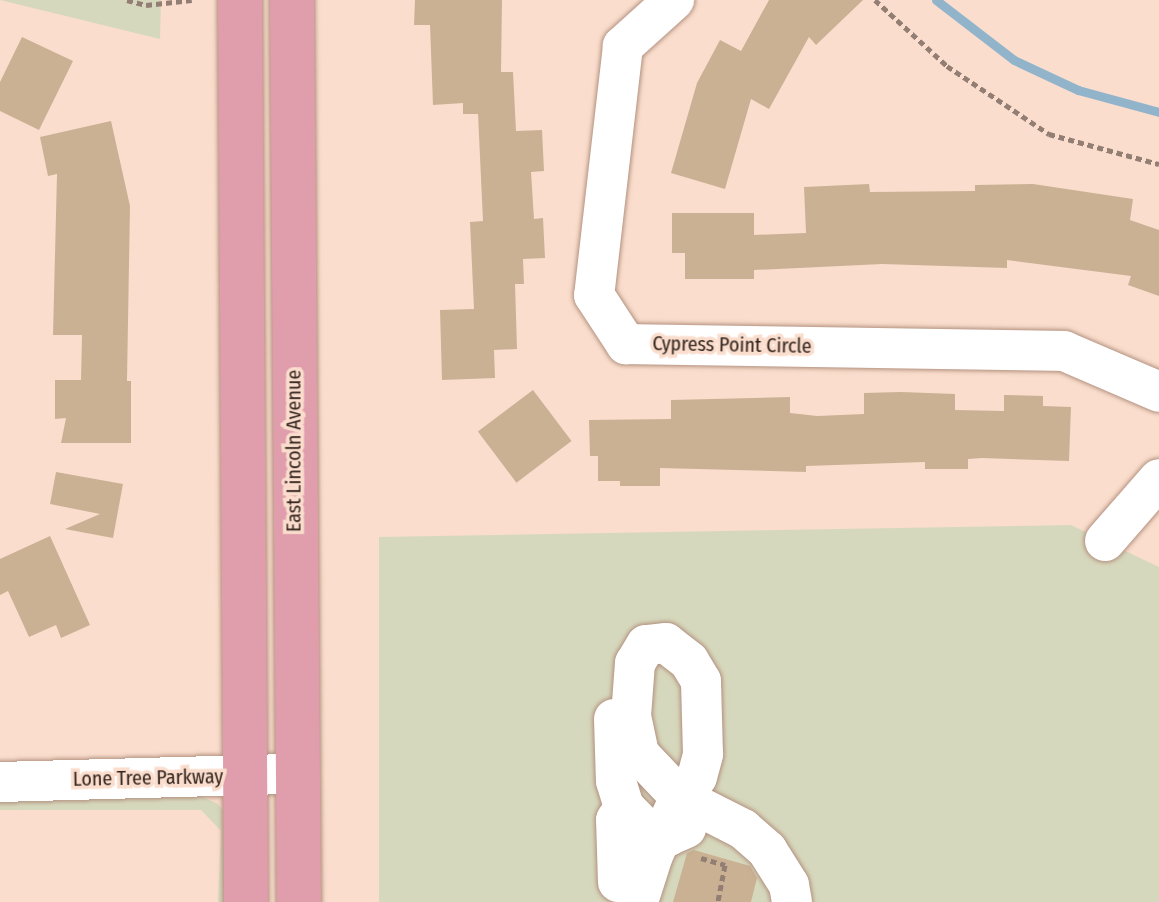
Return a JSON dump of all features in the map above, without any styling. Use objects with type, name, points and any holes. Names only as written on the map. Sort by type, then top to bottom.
[{"type":"main road","points":[[240,0],[246,902]]},
{"type":"main road","name":"East Lincoln Avenue","points":[[292,0],[295,774],[299,902]]},
{"type":"street","name":"Cypress Point Circle","points":[[674,0],[623,46],[621,60],[594,295],[626,344],[1064,351],[1159,392]]},
{"type":"street","points":[[1105,541],[1159,479]]},
{"type":"street","points":[[614,719],[616,781],[624,807],[660,839]]},
{"type":"street","name":"Lone Tree Parkway","points":[[0,782],[295,774]]},
{"type":"street","points":[[628,892],[660,839],[680,797],[716,819],[743,829],[767,850],[789,885],[792,902]]},
{"type":"street","points":[[624,807],[616,820],[628,892]]},
{"type":"street","points":[[660,839],[716,819]]},
{"type":"path","points":[[127,0],[146,5],[192,0]]},
{"type":"path","points":[[875,0],[947,66],[1049,134],[1159,164]]},
{"type":"path","points":[[660,839],[725,865],[718,902]]},
{"type":"green space","points":[[0,0],[161,0],[160,39]]},
{"type":"green space","points":[[1071,525],[1159,567],[1159,902],[379,902],[379,537]]},
{"type":"green space","points":[[201,796],[218,804],[235,826],[234,902],[218,902],[221,831],[201,810],[0,810],[0,798]]},
{"type":"building","points":[[415,0],[502,0],[501,72],[513,72],[516,131],[542,130],[544,171],[531,172],[534,219],[543,218],[545,258],[523,259],[524,284],[515,284],[517,349],[494,350],[495,378],[442,380],[440,310],[474,309],[470,222],[483,221],[478,114],[463,114],[463,103],[433,105],[430,25],[414,25]]},
{"type":"building","points":[[769,0],[863,0],[816,45],[809,37],[769,109],[751,99],[725,189],[671,173],[697,83],[720,40],[741,51]]},
{"type":"building","points":[[22,37],[73,61],[39,130],[0,111],[0,82]]},
{"type":"building","points":[[111,121],[130,206],[127,381],[131,381],[131,443],[61,443],[66,418],[55,419],[55,380],[81,380],[82,335],[53,335],[57,174],[48,176],[40,137]]},
{"type":"building","points":[[869,184],[870,192],[975,191],[975,185],[1033,184],[1133,199],[1130,220],[1159,230],[1159,296],[1128,285],[1131,276],[1007,260],[1007,268],[882,264],[754,270],[754,279],[685,279],[685,253],[672,253],[672,213],[754,213],[754,235],[806,233],[804,187]]},
{"type":"building","points":[[533,390],[572,441],[516,483],[478,432]]},
{"type":"building","points":[[864,393],[955,394],[955,410],[1004,411],[1004,395],[1043,396],[1043,406],[1071,407],[1069,461],[982,458],[968,459],[968,469],[925,469],[925,462],[806,466],[806,472],[660,468],[660,486],[620,486],[620,481],[598,481],[598,456],[590,456],[589,420],[671,419],[671,400],[790,397],[790,413],[817,416],[864,414]]},
{"type":"building","points":[[56,472],[123,484],[113,538],[65,529],[100,514],[50,504]]},
{"type":"building","points":[[50,536],[90,625],[61,638],[56,625],[29,637],[8,591],[0,595],[0,559]]},
{"type":"building","points":[[694,850],[750,866],[757,878],[751,902],[673,902],[687,853]]},
{"type":"waterway","points":[[936,0],[1014,60],[1078,90],[1159,112]]}]
